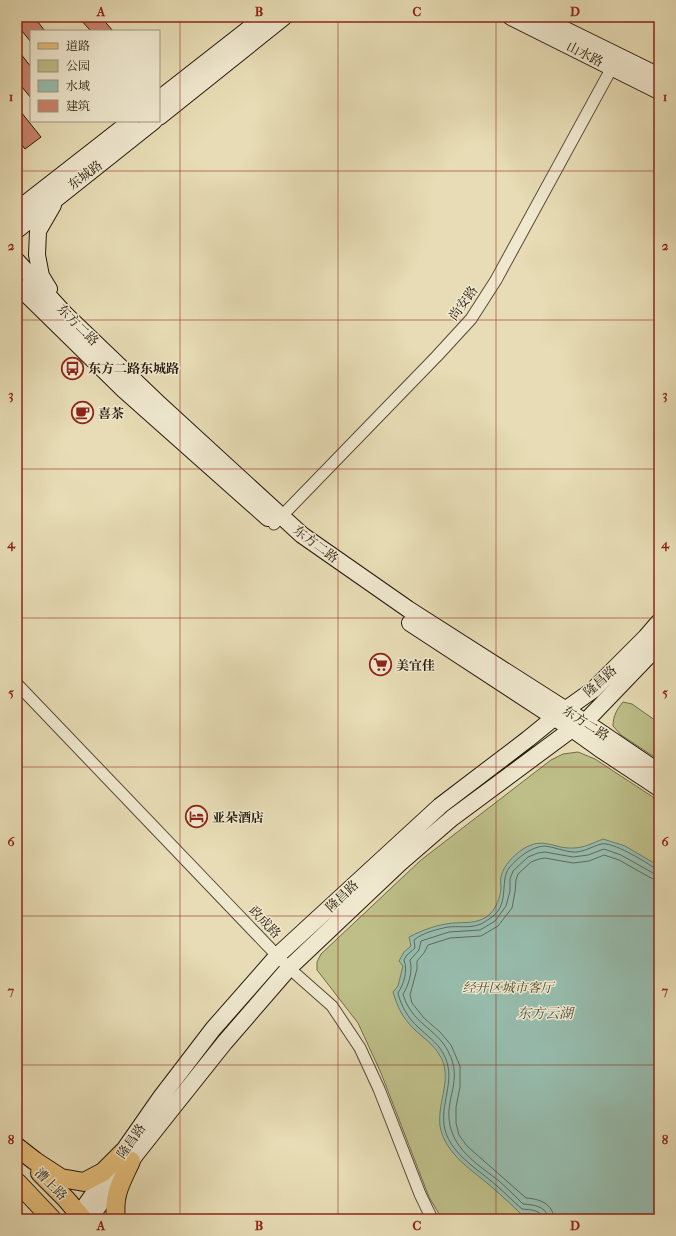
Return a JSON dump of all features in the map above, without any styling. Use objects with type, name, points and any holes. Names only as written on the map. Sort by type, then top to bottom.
[{"type":"main road","points":[[17,1147],[61,1178],[84,1182],[103,1172],[127,1156]]},
{"type":"main road","name":"漕上路","points":[[17,1151],[66,1199],[82,1218]]},
{"type":"main road","points":[[116,1219],[114,1205],[127,1156]]},
{"type":"main road","name":"漕上路","points":[[17,1182],[52,1219]]},
{"type":"street","points":[[160,98],[264,17]]},
{"type":"street","points":[[160,116],[284,17]]},
{"type":"street","name":"山水路","points":[[511,17],[615,62],[659,76]]},
{"type":"street","name":"山水路","points":[[539,17],[615,62],[659,91]]},
{"type":"street","name":"尚安路","points":[[277,520],[437,356],[471,319],[496,280],[615,62]]},
{"type":"street","name":"东城路","points":[[17,230],[51,192],[130,122]]},
{"type":"street","name":"东城路","points":[[17,210],[51,192],[153,122]]},
{"type":"street","points":[[17,201],[51,192]]},
{"type":"street","points":[[51,192],[38,231],[37,255],[41,276],[65,314]]},
{"type":"street","name":"东方二路","points":[[17,261],[65,314],[277,520]]},
{"type":"street","name":"东方二路","points":[[17,285],[124,390],[277,520],[302,535],[560,714],[659,772]]},
{"type":"street","points":[[17,294],[42,309]]},
{"type":"street","name":"隆昌路","points":[[127,1156],[162,1097],[213,1029],[278,955],[440,806],[593,690],[659,622]]},
{"type":"street","name":"隆昌路","points":[[82,1218],[127,1156],[289,968],[400,864],[452,818],[578,725],[659,646]]},
{"type":"street","name":"政成路","points":[[17,684],[289,968],[332,1006],[360,1048],[379,1088],[420,1194],[432,1219]]},
{"type":"street","name":"东方二路","points":[[578,725],[600,750],[659,788]]},
{"type":"green space","points":[[623,702],[632,704],[659,723],[659,760],[621,735],[613,726],[616,713]]},
{"type":"green space","name":"东方云湖","points":[[578,752],[595,759],[659,801],[659,1219],[442,1219],[429,1197],[381,1073],[358,1023],[317,970],[317,962],[321,954],[421,860],[551,760],[563,754]]},
{"type":"water","name":"东方云湖","points":[[603,839],[625,846],[659,866],[659,1219],[540,1219],[531,1214],[521,1214],[494,1189],[461,1162],[448,1146],[440,1126],[445,1080],[443,1063],[434,1047],[414,1029],[403,1016],[393,992],[398,986],[403,966],[399,961],[404,952],[411,946],[409,937],[441,925],[474,922],[485,918],[494,909],[499,899],[501,878],[504,869],[509,861],[520,851],[530,845],[543,843],[566,848],[577,848]]},
{"type":"building","points":[[17,17],[34,17],[44,30],[30,30],[30,41],[17,25]]},
{"type":"building","points":[[78,17],[101,17],[112,30],[90,30]]},
{"type":"building","points":[[17,49],[30,66],[30,97],[17,81]]},
{"type":"building","points":[[17,107],[41,137],[25,149],[17,139]]},
{"type":"place","name":"东方二路东城路","points":[[73,368]]},
{"type":"place","name":"喜茶","points":[[83,413]]},
{"type":"place","name":"美宜佳","points":[[381,665]]},
{"type":"place","name":"亚朵酒店","points":[[196,817]]},
{"type":"park label","name":"经开区城市客厅","points":[[508,987]]}]
